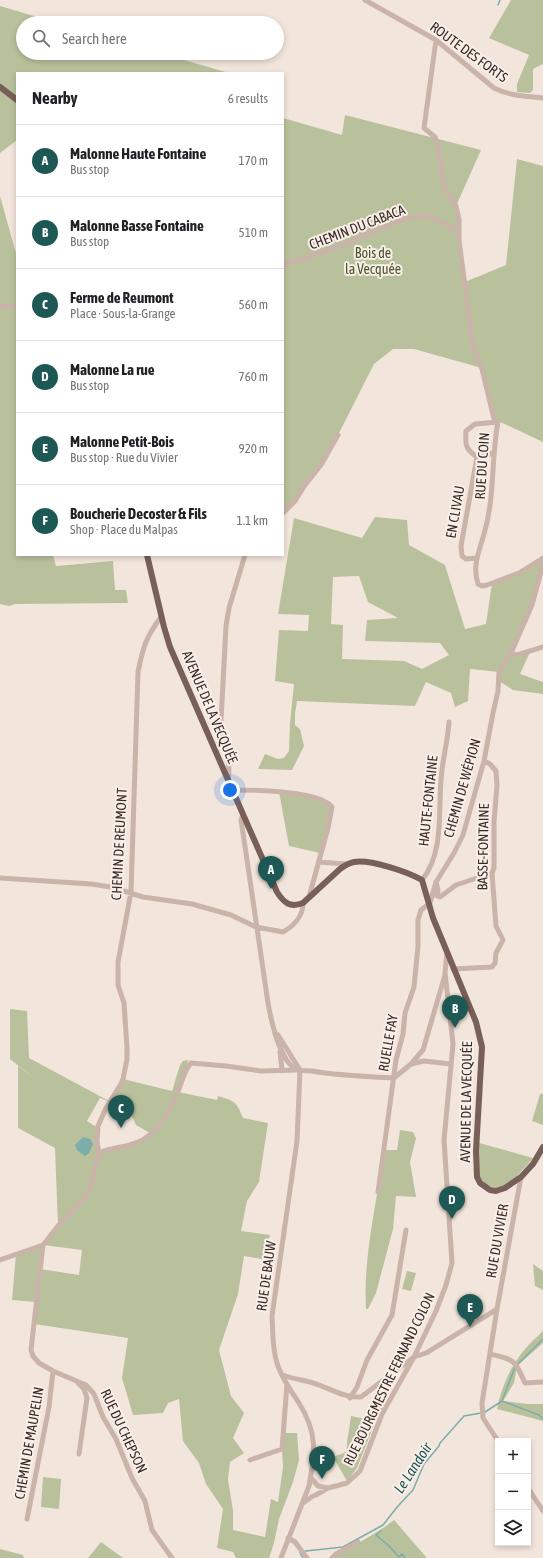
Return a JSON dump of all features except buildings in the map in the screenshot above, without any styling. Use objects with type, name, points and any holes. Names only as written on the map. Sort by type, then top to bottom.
[{"type":"main road","points":[[0,87],[16,99]]},
{"type":"main road","name":"AVENUE DE LA VECQUÉE","points":[[147,556],[161,617],[170,647],[280,897],[289,905],[296,906],[303,903]]},
{"type":"main road","points":[[303,903],[346,864],[354,862],[375,864],[412,874],[422,880]]},
{"type":"main road","name":"AVENUE DE LA VECQUÉE","points":[[422,880],[434,918],[447,948],[453,969],[476,1022],[482,1047],[476,1151],[477,1177],[484,1186],[496,1190],[505,1188],[521,1177],[543,1147]]},
{"type":"street","name":"ROUTE DES FORTS","points":[[367,1],[436,40],[494,88],[504,93],[517,96],[543,98]]},
{"type":"street","name":"RUE DU COIN","points":[[436,40],[424,128],[434,137],[438,146],[444,187],[456,206],[459,219],[459,240],[473,347],[482,368],[494,419],[498,422],[494,453],[491,508],[476,558],[475,576],[478,584],[482,586],[519,573],[543,558]]},
{"type":"street","name":"CHEMIN DU CABACA","points":[[284,264],[319,255],[399,221],[420,216],[437,219],[459,232]]},
{"type":"street","points":[[0,307],[16,306]]},
{"type":"street","points":[[494,453],[477,457],[469,452],[465,442],[466,430],[475,424],[498,422]]},
{"type":"street","points":[[284,512],[295,501],[304,485],[321,465],[338,435]]},
{"type":"street","name":"EN CLIVAU","points":[[476,558],[466,559],[462,556],[461,546],[477,457]]},
{"type":"street","points":[[228,781],[231,770],[222,735],[221,720],[226,626],[231,600],[245,556]]},
{"type":"street","points":[[543,564],[532,605],[510,653],[517,655],[543,647]]},
{"type":"street","name":"CHEMIN DE REUMONT","points":[[0,1260],[43,1244],[84,1199],[89,1191],[99,1153],[97,1142],[98,1126],[106,1108],[121,1084],[127,1060],[124,1003],[118,985],[118,962],[131,892],[138,672],[142,650],[149,633],[161,617]]},
{"type":"street","name":"CHEMIN DE WÉPION","points":[[430,903],[436,882],[462,837],[484,760],[498,691],[499,672],[510,653]]},
{"type":"street","name":"HAUTE-FONTAINE","points":[[422,880],[430,867],[436,850],[442,770],[449,722]]},
{"type":"street","name":"BASSE-FONTAINE","points":[[453,969],[492,967],[495,963],[496,954],[503,940],[496,926],[492,873],[494,868],[494,822],[497,785],[496,772],[490,764],[484,760]]},
{"type":"street","points":[[232,790],[259,790],[291,793],[315,798],[329,804],[332,808],[309,898]]},
{"type":"street","points":[[243,814],[241,816],[242,826],[256,928],[272,1025],[285,1057],[294,1068],[300,1070]]},
{"type":"street","points":[[319,862],[346,864]]},
{"type":"street","points":[[436,882],[438,890],[437,896],[440,897],[456,885],[492,873]]},
{"type":"street","points":[[0,878],[91,884],[131,892],[143,897],[192,904],[214,909],[256,928],[283,932],[296,923],[303,908],[303,903]]},
{"type":"street","name":"RUELLE FAY","points":[[378,1192],[405,1013],[414,987],[418,946],[418,920],[421,910],[430,903]]},
{"type":"street","name":"RUE BOURGMESTRE FERNAND COLON","points":[[328,1488],[347,1482],[354,1477],[363,1466],[382,1414],[414,1357],[439,1304],[452,1263],[444,1140],[453,1044],[445,973],[447,948]]},
{"type":"street","points":[[99,1153],[110,1148],[131,1145],[144,1139],[156,1128],[177,1095],[183,1076],[191,1063],[261,1071],[300,1070],[331,1074],[394,1078],[411,1064],[423,1050],[445,973]]},
{"type":"street","points":[[272,1025],[300,1070]]},
{"type":"street","points":[[280,1047],[282,1070]]},
{"type":"street","points":[[411,1064],[424,1061],[452,1064]]},
{"type":"street","name":"RUE DE BAUW","points":[[281,1558],[309,1488],[314,1441],[313,1429],[287,1384],[277,1363],[273,1342],[272,1316],[297,1141],[300,1070]]},
{"type":"street","name":"RUE DU VIVIER","points":[[496,1438],[485,1422],[482,1413],[482,1396],[521,1177]]},
{"type":"street","points":[[350,1398],[357,1386],[366,1360],[392,1315],[406,1230]]},
{"type":"street","name":"RUE DU CHEPSON","points":[[43,1244],[31,1350],[33,1356],[39,1363],[53,1371],[86,1385],[94,1394],[103,1417],[116,1439],[132,1478],[145,1501],[152,1530],[172,1558]]},
{"type":"street","points":[[283,1375],[294,1380],[314,1384],[350,1398],[361,1397],[414,1357],[426,1353],[497,1309]]},
{"type":"street","points":[[490,1354],[510,1359],[515,1364],[524,1383],[543,1382]]},
{"type":"street","name":"CHEMIN DE MAUPELIN","points":[[27,1519],[49,1407],[53,1371]]},
{"type":"street","points":[[76,1380],[84,1388],[87,1398],[79,1454]]},
{"type":"street","points":[[250,1460],[282,1449],[287,1384]]},
{"type":"street","points":[[311,1478],[317,1485],[319,1493]]},
{"type":"street","points":[[313,1496],[309,1493],[309,1488],[317,1485],[328,1488]]},
{"type":"street","points":[[303,1503],[328,1488]]},
{"type":"street","points":[[531,1493],[543,1511]]},
{"type":"street","points":[[288,1538],[295,1542],[304,1554]]},
{"type":"street","points":[[332,1558],[336,1554],[358,1542]]},
{"type":"green space","points":[[511,0],[543,0],[543,64],[533,69],[533,90],[530,93],[517,92],[517,84],[529,55],[489,38]]},
{"type":"green space","points":[[0,6],[34,16],[16,16],[16,60],[184,60],[226,72],[16,72],[16,141],[0,153]]},
{"type":"green space","name":"Bois de la Vecquée","points":[[345,115],[481,150],[456,206],[465,282],[506,265],[517,159],[543,166],[543,442],[494,419],[482,368],[414,349],[393,349],[374,364],[338,435],[324,459],[284,512],[284,118],[342,135]]},
{"type":"green space","points":[[0,196],[16,253],[16,556],[53,556],[56,566],[113,561],[115,590],[126,590],[128,603],[15,604],[9,606],[0,604]]},
{"type":"green space","points":[[375,517],[407,520],[409,545],[445,565],[465,629],[486,624],[492,583],[519,573],[543,558],[538,586],[511,653],[517,655],[531,650],[520,674],[543,682],[543,694],[513,690],[499,681],[499,672],[470,669],[468,701],[455,707],[451,693],[426,682],[415,706],[297,701],[295,725],[300,729],[304,746],[292,770],[258,769],[265,754],[278,759],[284,758],[289,751],[294,684],[275,681],[279,630],[308,631],[309,615],[278,614],[294,518],[362,538]],"holes":[[[359,576],[368,602],[398,618],[367,620],[365,641],[440,643],[449,655],[422,669],[404,661],[342,659],[343,625],[331,624],[333,577]]]},
{"type":"green space","points":[[279,792],[315,798],[332,808],[320,853],[289,846]]},
{"type":"green space","points":[[10,1009],[27,1011],[29,1058],[109,1101],[123,1079],[172,1091],[180,1065],[183,1061],[188,1060],[187,1068],[178,1092],[217,1100],[218,1096],[228,1099],[234,1102],[239,1108],[243,1118],[268,1123],[259,1182],[247,1201],[241,1231],[270,1235],[262,1259],[244,1256],[238,1294],[219,1350],[231,1396],[244,1413],[233,1438],[244,1453],[230,1462],[228,1479],[233,1511],[233,1530],[265,1537],[271,1499],[278,1502],[283,1467],[283,1433],[297,1433],[299,1460],[293,1482],[279,1519],[269,1558],[236,1558],[233,1552],[217,1548],[223,1509],[206,1484],[199,1463],[183,1441],[179,1399],[168,1403],[163,1413],[133,1415],[122,1378],[128,1338],[34,1324],[36,1302],[12,1300],[16,1254],[43,1245],[58,1226],[55,1148],[18,1128],[18,1066],[35,1079],[10,1059]],"holes":[[[100,1098],[126,1108],[130,1112],[136,1125],[150,1133],[131,1145],[99,1153],[98,1128],[87,1121]],[[43,1245],[82,1250],[79,1275],[40,1269]]]},
{"type":"green space","points":[[540,1094],[543,1094],[543,1125],[532,1121]]},
{"type":"green space","points":[[400,1130],[413,1132],[416,1138],[410,1162],[416,1197],[396,1196],[393,1229],[376,1293],[368,1309],[366,1309],[367,1269],[371,1229],[384,1150],[397,1150]]},
{"type":"green space","points":[[479,1143],[533,1158],[517,1176],[502,1187],[497,1188],[485,1185],[479,1176]]},
{"type":"green space","points":[[533,1264],[543,1271],[543,1290],[535,1286]]},
{"type":"green space","points":[[407,1271],[416,1273],[411,1291],[402,1289]]},
{"type":"green space","points":[[543,1331],[543,1343],[517,1366],[514,1383],[503,1401],[543,1404],[543,1421],[497,1409],[504,1385],[515,1362]]},
{"type":"green space","points":[[375,1402],[384,1405],[376,1420],[357,1468],[347,1481],[333,1457],[346,1452],[351,1416],[366,1419],[367,1412]]},
{"type":"green space","points":[[43,1477],[61,1479],[59,1509],[41,1507]]},
{"type":"green space","points":[[394,1520],[427,1558],[333,1558],[379,1530]]},
{"type":"green space","points":[[101,1542],[123,1558],[88,1558]]},
{"type":"green space","points":[[0,1549],[23,1555],[24,1558],[0,1558]]},
{"type":"water","points":[[83,1137],[90,1139],[93,1144],[89,1153],[85,1156],[77,1150],[75,1145]]},
{"type":"waterway","points":[[498,5],[500,0]]},
{"type":"waterway","points":[[517,1365],[543,1339]]},
{"type":"waterway","points":[[502,1401],[515,1367]]},
{"type":"waterway","points":[[502,1401],[539,1415],[543,1419]]},
{"type":"waterway","name":"Le Landoir","points":[[485,1412],[502,1401]]},
{"type":"waterway","name":"Le Landoir","points":[[303,1558],[300,1553],[343,1547],[383,1525],[413,1490],[424,1464],[440,1443],[464,1416],[481,1413]]},
{"type":"waterway","points":[[381,1531],[376,1535],[399,1557],[402,1554],[405,1558]]},
{"type":"place","name":"Malonne Haute Fontaine","points":[[271,889]]},
{"type":"place","name":"Malonne Basse Fontaine","points":[[455,1028]]},
{"type":"place","name":"Ferme de Reumont","points":[[121,1128]]},
{"type":"place","name":"Malonne La rue","points":[[452,1219]]},
{"type":"place","name":"Malonne Petit-Bois","points":[[470,1327]]},
{"type":"place","name":"Boucherie Decoster & Fils","points":[[322,1479]]}]
